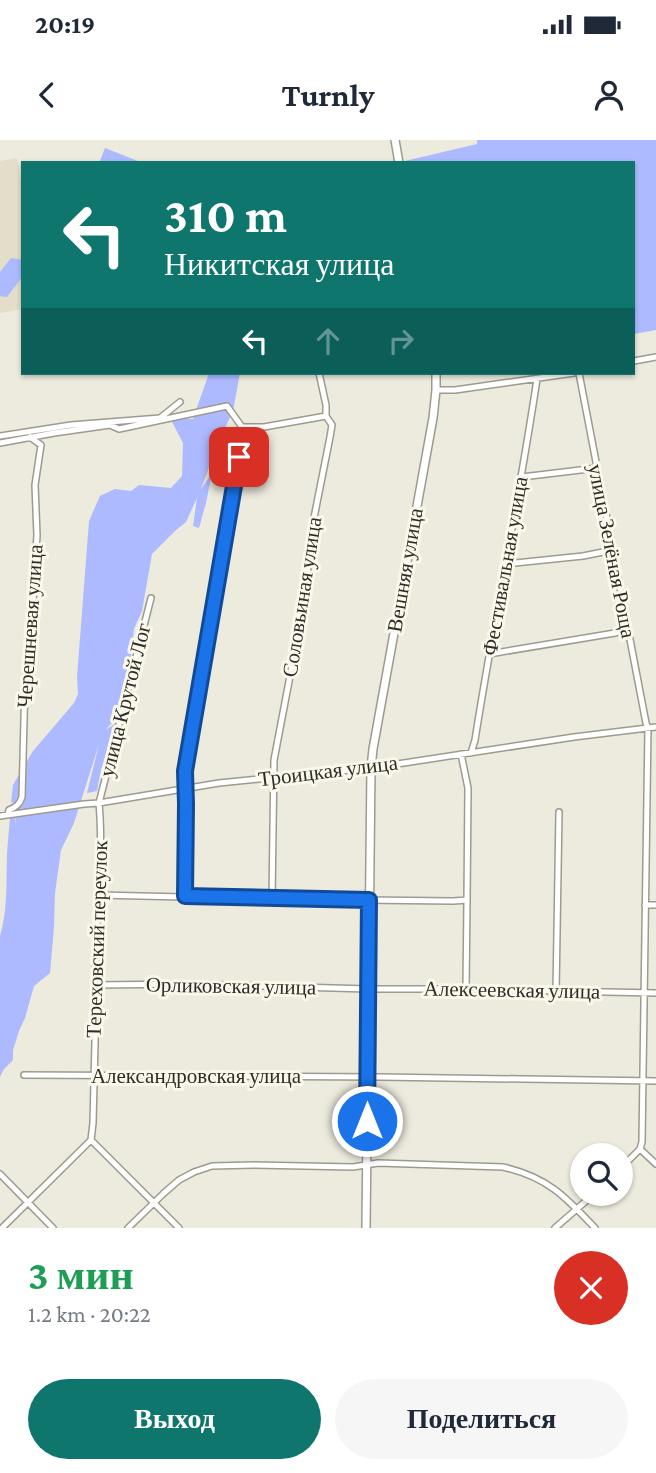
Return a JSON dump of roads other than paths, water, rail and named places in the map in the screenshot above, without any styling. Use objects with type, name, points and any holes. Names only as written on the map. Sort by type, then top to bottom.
[{"type":"street","points":[[395,140],[399,161]]},
{"type":"street","points":[[635,361],[656,357]]},
{"type":"street","name":"Соловьиная улица","points":[[272,899],[273,778],[278,734],[299,634],[311,533],[332,425],[326,416],[319,375]]},
{"type":"street","name":"Вешняя улица","points":[[366,1228],[371,768],[433,418],[436,375]]},
{"type":"street","points":[[436,390],[455,390],[561,375]]},
{"type":"street","name":"улица Зелёная Роща","points":[[579,375],[627,631],[648,728],[640,1149]]},
{"type":"street","name":"Фестивальная улица","points":[[471,753],[522,477],[537,379]]},
{"type":"street","points":[[0,436],[71,425],[160,418],[180,402]]},
{"type":"street","points":[[0,443],[110,425],[119,429],[227,406],[242,427],[185,771],[185,896]]},
{"type":"street","points":[[242,427],[264,427],[326,416]]},
{"type":"street","name":"Черешневая улица","points":[[8,814],[22,797],[25,681],[31,635],[37,535],[35,485],[41,445],[30,437]]},
{"type":"street","points":[[522,477],[597,468]]},
{"type":"street","points":[[506,564],[613,550]]},
{"type":"street","name":"улица Крутой Лог","points":[[99,803],[151,598]]},
{"type":"street","points":[[489,654],[627,631]]},
{"type":"street","name":"Троицкая улица","points":[[0,816],[186,788],[371,768],[656,727]]},
{"type":"street","points":[[461,754],[468,788],[466,989]]},
{"type":"street","name":"Тереховский переулок","points":[[91,1140],[101,824],[99,803]]},
{"type":"street","points":[[556,992],[559,812]]},
{"type":"street","points":[[646,818],[656,818]]},
{"type":"street","points":[[99,895],[467,900]]},
{"type":"street","points":[[645,905],[656,905]]},
{"type":"street","name":"Орликовская улица","points":[[95,985],[190,984],[368,989]]},
{"type":"street","name":"Алексеевская улица","points":[[368,989],[656,993]]},
{"type":"street","name":"Александровская улица","points":[[24,1075],[656,1081]]},
{"type":"street","points":[[2,1228],[91,1140],[179,1228]]},
{"type":"street","points":[[633,1156],[640,1149],[656,1164]]},
{"type":"street","points":[[128,1228],[179,1180],[212,1166],[353,1167],[378,1163],[503,1167],[520,1171],[556,1189],[594,1228]]},
{"type":"street","points":[[0,1174],[53,1228]]},
{"type":"street","points":[[555,1228],[580,1206]]}]
